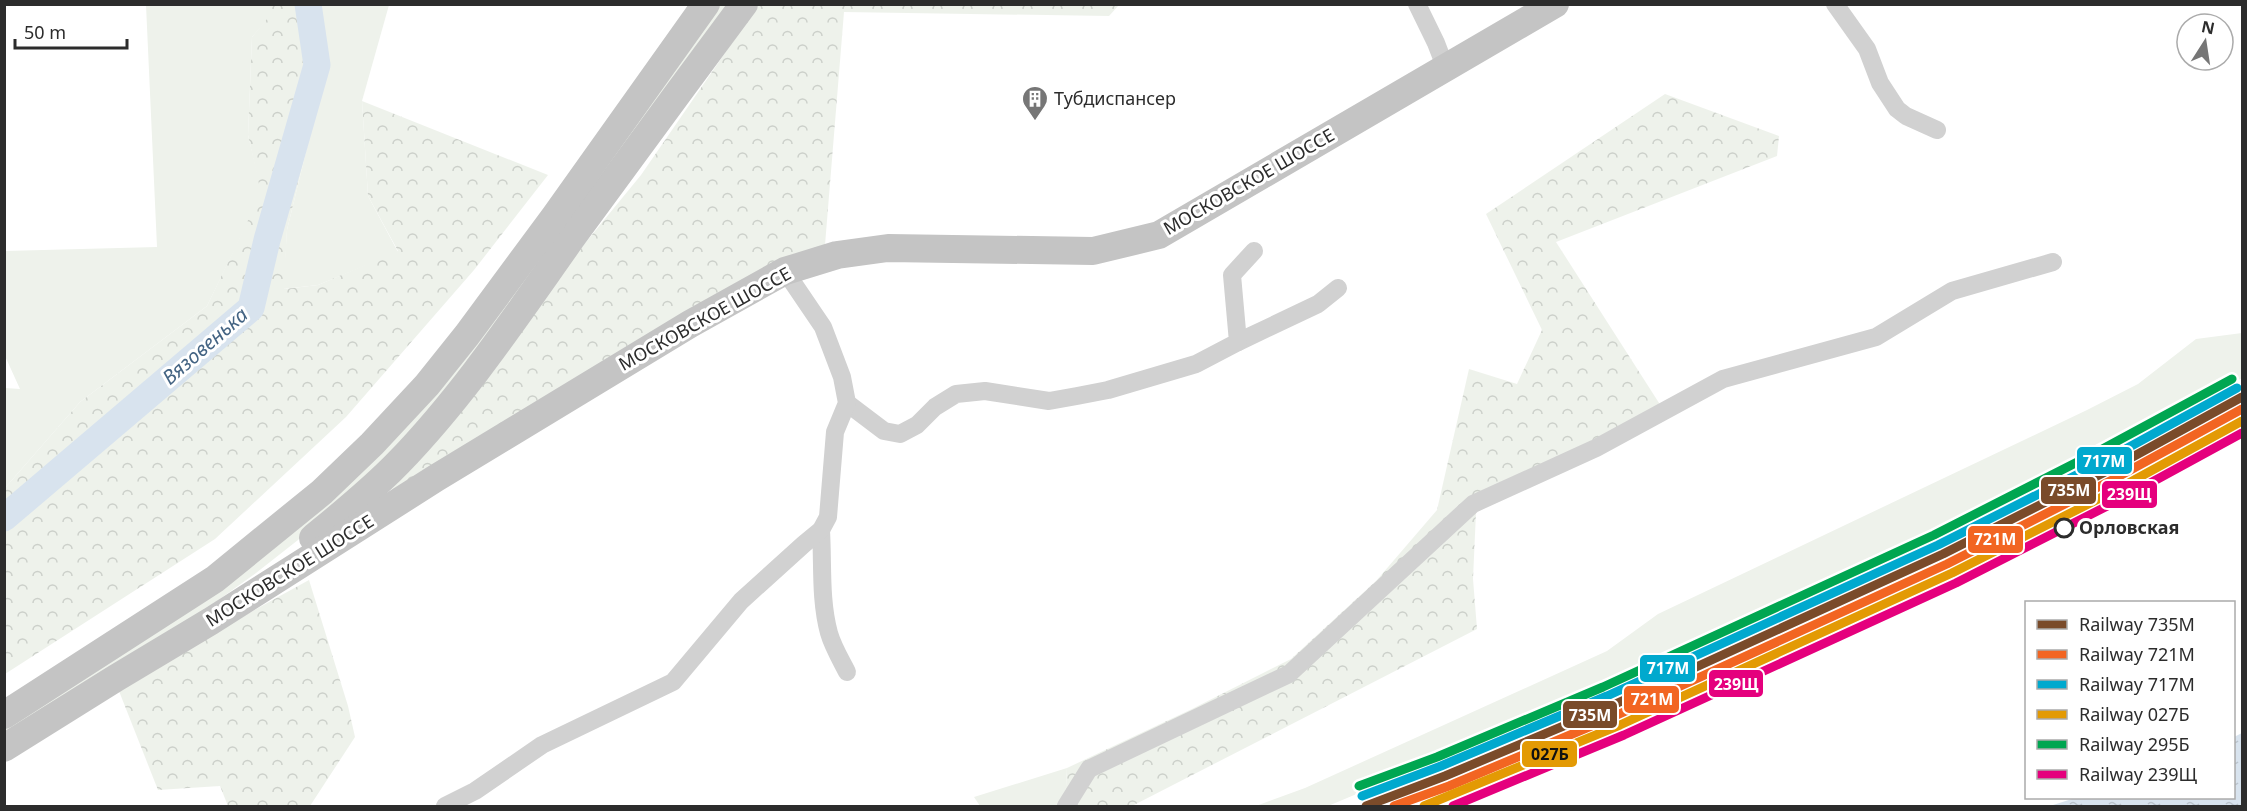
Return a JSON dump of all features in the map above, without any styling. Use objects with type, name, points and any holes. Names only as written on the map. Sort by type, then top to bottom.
[{"type":"main road","points":[[4,715],[215,579],[322,492],[372,444],[427,385],[467,334],[555,216],[706,4]]},
{"type":"main road","points":[[211,621],[356,503],[406,453],[493,348],[744,4]]},
{"type":"main road","name":"МОСКОВСКОЕ ШОССЕ","points":[[4,748],[487,447],[690,324],[785,271],[837,255],[888,248],[1093,251],[1159,235],[1555,4]]},
{"type":"street","points":[[1417,4],[1446,69]]},
{"type":"street","points":[[1835,4],[1867,49],[1880,83],[1897,109],[1906,116],[1937,130]]},
{"type":"street","points":[[1238,342],[1232,275],[1254,251]]},
{"type":"street","points":[[1066,807],[1089,770],[1289,674],[1473,504],[1596,448],[1723,379],[1876,337],[1952,291],[2053,262]]},
{"type":"street","points":[[445,807],[475,791],[542,745],[673,682],[741,601],[804,543],[821,531],[828,517],[835,432],[847,403],[842,377],[823,327],[785,271]]},
{"type":"street","points":[[847,403],[884,431],[900,434],[917,425],[934,407],[956,394],[985,391],[1049,401],[1117,388],[1196,364],[1318,304],[1338,288]]},
{"type":"street","points":[[821,531],[822,594],[830,635],[847,672]]},
{"type":"green space","points":[[146,5],[272,5],[273,13],[252,37],[248,135],[262,193],[207,306],[80,402],[5,488],[5,388],[20,389],[5,356],[5,251],[157,247]]},
{"type":"green space","points":[[272,5],[318,5],[327,65],[287,230],[284,289],[318,285],[398,251],[368,196],[362,101],[548,175],[474,270],[346,417],[215,539],[5,674],[5,488],[80,402],[207,306],[261,193],[248,135],[252,37],[272,13]]},
{"type":"green space","points":[[318,5],[389,5],[362,101],[368,196],[398,252],[318,285],[283,289],[287,230],[327,65]]},
{"type":"green space","points":[[716,5],[730,5],[438,402],[347,496],[298,540],[199,614],[5,737],[5,725],[291,533]]},
{"type":"green space","points":[[758,5],[1119,5],[1109,16],[844,12],[825,245],[376,509],[545,292],[641,175]]},
{"type":"green space","points":[[1665,94],[1779,136],[1777,156],[1556,242],[1668,417],[1476,512],[1473,579],[1477,629],[1132,806],[1065,806],[1067,768],[1291,659],[1376,581],[1437,510],[1469,369],[1517,384],[1542,330],[1486,214]]},
{"type":"green space","points":[[2242,333],[2242,378],[2104,460],[1879,570],[1622,683],[1328,806],[1256,806],[1305,788],[1607,651],[1658,614],[2138,384],[2196,339]]},
{"type":"green space","points":[[309,580],[348,706],[355,737],[310,806],[228,806],[220,786],[158,790],[117,686]]},
{"type":"green space","points":[[1067,768],[1065,806],[980,806],[974,797]]},
{"type":"water","points":[[2242,733],[2242,806],[2050,806],[2072,799],[2235,799],[2235,736]]},
{"type":"waterway","name":"Вязовенька","points":[[4,518],[251,308],[267,240],[317,65],[308,4]]},
{"type":"rail line","name":"295Б","points":[[1359,786],[1437,757],[1603,687],[1934,535],[2097,452],[2232,379]]},
{"type":"rail line","name":"717М","points":[[1362,796],[1441,766],[1607,696],[1938,545],[2102,462],[2237,388]]},
{"type":"rail line","name":"735М","points":[[1366,806],[1445,776],[1611,706],[1943,554],[2107,471],[2242,397]]},
{"type":"rail line","name":"721М","points":[[1394,806],[1449,786],[1615,716],[1947,564],[2112,480],[2242,409]]},
{"type":"rail line","name":"027Б","points":[[1424,806],[1620,725],[1952,573],[2116,490],[2242,421]]},
{"type":"rail line","name":"239Щ","points":[[1453,806],[1624,735],[1956,583],[2121,499],[2242,433]]},
{"type":"place","name":"Тубдиспансер","points":[[1035,122]]},
{"type":"place","name":"Орловская","points":[[2064,528]]}]
